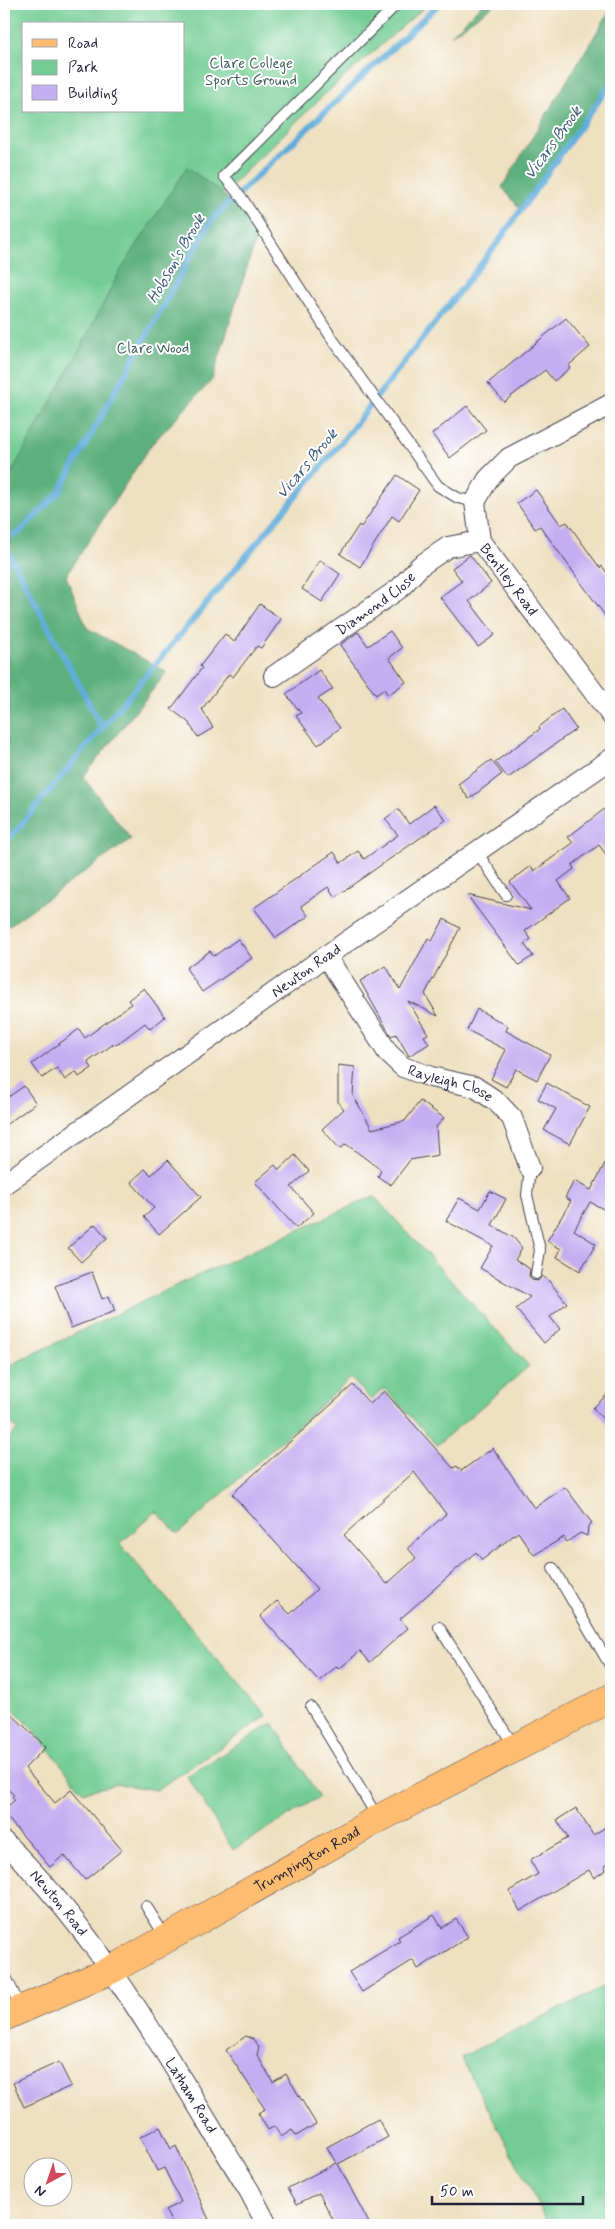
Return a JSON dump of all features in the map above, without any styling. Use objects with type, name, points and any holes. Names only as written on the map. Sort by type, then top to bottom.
[{"type":"main road","name":"Trumpington Road","points":[[12,2013],[111,1970],[378,1819],[611,1698]]},
{"type":"street","points":[[475,502],[488,479],[509,458],[611,404]]},
{"type":"street","name":"Bentley Road","points":[[475,502],[480,541],[611,715]]},
{"type":"street","name":"Diamond Close","points":[[274,676],[400,588],[420,566],[448,547],[480,541]]},
{"type":"street","name":"Newton Road","points":[[4,1184],[326,956],[611,759]]},
{"type":"street","name":"Rayleigh Close","points":[[326,956],[388,1053],[403,1066],[431,1077],[475,1087],[496,1101],[512,1118],[530,1168]]},
{"type":"street","name":"Newton Road","points":[[4,1842],[34,1871],[111,1970]]},
{"type":"street","name":"Latham Road","points":[[111,1970],[250,2192],[267,2225]]},
{"type":"lane","points":[[397,4],[224,176],[242,198],[332,337],[438,486],[458,498],[475,502]]},
{"type":"lane","points":[[477,852],[506,895]]},
{"type":"lane","points":[[530,1168],[527,1195],[540,1250],[536,1274]]},
{"type":"lane","points":[[553,1568],[611,1667]]},
{"type":"lane","points":[[439,1626],[514,1747]]},
{"type":"lane","points":[[311,1707],[378,1819]]},
{"type":"lane","points":[[146,1906],[166,1939]]},
{"type":"lane","points":[[4,1973],[12,2013]]},
{"type":"green space","name":"Clare College Sports Ground","points":[[4,4],[428,4],[324,95],[219,197],[4,517]]},
{"type":"green space","points":[[482,4],[495,4],[451,35]]},
{"type":"green space","points":[[611,9],[611,80],[519,208],[502,187]]},
{"type":"green space","name":"Clare Wood","points":[[187,167],[261,223],[212,380],[151,445],[66,576],[87,628],[167,672],[83,777],[131,839],[4,929],[4,486],[78,353],[119,273]]},
{"type":"green space","points":[[374,1196],[529,1366],[437,1445],[384,1388],[371,1400],[351,1378],[178,1534],[156,1511],[120,1544],[267,1716],[157,1790],[118,1784],[83,1792],[31,1727],[4,1700],[4,1444],[17,1430],[4,1415],[4,1368],[181,1283]]},
{"type":"green space","points":[[273,1723],[319,1797],[233,1850],[187,1776]]},
{"type":"green space","points":[[611,1983],[611,2225],[549,2225],[461,2057]]},
{"type":"building","points":[[566,318],[590,347],[568,366],[570,368],[554,381],[545,370],[504,402],[488,383]]},
{"type":"building","points":[[467,406],[486,430],[450,458],[432,434]]},
{"type":"building","points":[[397,475],[419,490],[399,521],[392,516],[360,567],[340,554],[359,525],[361,527]]},
{"type":"building","points":[[536,490],[561,525],[567,522],[600,568],[602,566],[611,579],[611,624],[540,526],[535,529],[517,503]]},
{"type":"building","points":[[470,555],[491,583],[469,601],[495,635],[478,647],[440,597],[462,581],[452,568]]},
{"type":"building","points":[[320,560],[340,574],[322,602],[302,589]]},
{"type":"building","points":[[260,604],[281,619],[261,648],[257,646],[233,677],[229,674],[202,709],[213,728],[198,737],[188,722],[171,709],[202,668],[200,666],[225,634],[234,642]]},
{"type":"building","points":[[390,631],[402,648],[389,658],[406,682],[388,695],[384,689],[376,695],[340,645],[358,632],[368,646]]},
{"type":"building","points":[[319,670],[333,689],[318,699],[340,728],[318,745],[296,716],[301,713],[286,694]]},
{"type":"building","points":[[562,709],[576,729],[508,778],[495,762],[540,729],[539,727]]},
{"type":"building","points":[[491,760],[502,774],[469,799],[458,784]]},
{"type":"building","points":[[611,804],[611,861],[599,845],[572,865],[574,869],[558,881],[570,898],[525,931],[531,939],[524,944],[533,956],[519,965],[467,895],[531,910],[510,882],[531,866],[534,871],[573,843],[568,837]]},
{"type":"building","points":[[434,805],[446,820],[335,897],[328,887],[301,906],[308,916],[276,938],[254,908],[334,852],[341,863],[358,851],[364,859],[398,835],[385,819],[398,809],[409,824]]},
{"type":"building","points":[[444,919],[460,928],[425,994],[438,1016],[408,1001],[428,1034],[424,1036],[429,1044],[409,1056],[396,1034],[391,1036],[360,981],[386,966],[400,990],[428,938],[432,941]]},
{"type":"building","points":[[238,939],[252,958],[202,992],[186,968],[210,951],[214,956]]},
{"type":"building","points":[[144,988],[165,1017],[150,1029],[145,1023],[116,1045],[115,1043],[88,1062],[92,1068],[79,1077],[76,1072],[65,1080],[57,1068],[42,1078],[32,1064],[79,1029],[85,1038],[131,1004],[128,1000]]},
{"type":"building","points":[[477,1009],[508,1026],[506,1031],[550,1055],[537,1080],[516,1069],[506,1087],[491,1079],[506,1050],[467,1030]]},
{"type":"building","points":[[338,1065],[355,1067],[353,1095],[372,1129],[405,1121],[420,1101],[444,1118],[436,1127],[438,1155],[410,1160],[391,1185],[378,1177],[381,1170],[346,1144],[340,1149],[322,1129],[344,1109],[338,1102]]},
{"type":"building","points":[[547,1083],[590,1107],[570,1144],[544,1130],[556,1109],[538,1099]]},
{"type":"building","points":[[24,1086],[36,1103],[4,1126],[4,1100]]},
{"type":"building","points":[[611,1152],[611,1213],[590,1202],[574,1230],[596,1244],[580,1271],[557,1257],[561,1249],[547,1241],[571,1201],[565,1198],[574,1181],[591,1190]]},
{"type":"building","points":[[295,1155],[309,1171],[291,1187],[314,1213],[296,1228],[255,1182],[275,1165],[279,1170]]},
{"type":"building","points":[[168,1160],[201,1197],[159,1234],[144,1217],[154,1208],[131,1182],[145,1169],[151,1175]]},
{"type":"building","points":[[490,1191],[506,1199],[492,1225],[514,1238],[522,1248],[515,1260],[530,1269],[529,1276],[532,1280],[538,1281],[542,1276],[548,1280],[567,1303],[550,1317],[560,1329],[544,1343],[516,1309],[530,1297],[480,1268],[493,1246],[446,1221],[459,1198],[480,1209]]},
{"type":"building","points":[[95,1224],[107,1238],[81,1262],[68,1248]]},
{"type":"building","points":[[92,1272],[102,1299],[109,1296],[115,1311],[71,1328],[55,1286]]},
{"type":"building","points":[[353,1385],[370,1404],[384,1391],[453,1468],[457,1466],[461,1471],[493,1448],[534,1508],[565,1487],[592,1523],[588,1526],[587,1536],[580,1533],[567,1542],[564,1537],[534,1555],[518,1532],[482,1560],[476,1552],[400,1619],[408,1628],[370,1662],[360,1651],[339,1669],[337,1666],[319,1681],[260,1616],[277,1601],[290,1614],[317,1589],[232,1494]],"holes":[[[414,1472],[446,1514],[408,1548],[416,1558],[387,1584],[344,1535]]]},
{"type":"building","points":[[611,1391],[611,1428],[593,1408]]},
{"type":"building","points":[[4,1707],[46,1747],[25,1768],[55,1803],[71,1790],[122,1850],[85,1880],[64,1855],[50,1867],[4,1814],[4,1809],[15,1800],[12,1797],[14,1795],[4,1786]]},
{"type":"building","points":[[576,1808],[593,1835],[611,1824],[611,1861],[604,1866],[606,1870],[594,1878],[589,1870],[520,1911],[509,1891],[538,1874],[530,1860],[568,1838],[557,1820]]},
{"type":"building","points":[[434,1915],[442,1928],[456,1919],[468,1937],[418,1969],[413,1960],[362,1992],[349,1972],[400,1941],[398,1937]]},
{"type":"building","points":[[246,2036],[254,2039],[259,2047],[257,2055],[273,2082],[286,2074],[316,2124],[296,2136],[292,2130],[281,2137],[275,2126],[268,2130],[258,2113],[265,2109],[226,2050]]},
{"type":"building","points":[[59,2062],[71,2086],[24,2107],[13,2083]]},
{"type":"building","points":[[378,2119],[388,2137],[338,2164],[370,2225],[336,2225],[319,2193],[297,2204],[288,2188],[336,2163],[327,2147]]},
{"type":"building","points":[[160,2127],[171,2149],[176,2146],[209,2220],[207,2221],[209,2225],[173,2225],[165,2210],[181,2202],[164,2168],[157,2171],[140,2137]]},
{"type":"waterway","name":"Hobson's Brook","points":[[4,539],[20,532],[59,492],[212,219],[439,4]]},
{"type":"waterway","name":"Vicars Brook","points":[[4,845],[340,444],[499,241],[611,83]]},
{"type":"waterway","points":[[4,544],[102,728]]}]
